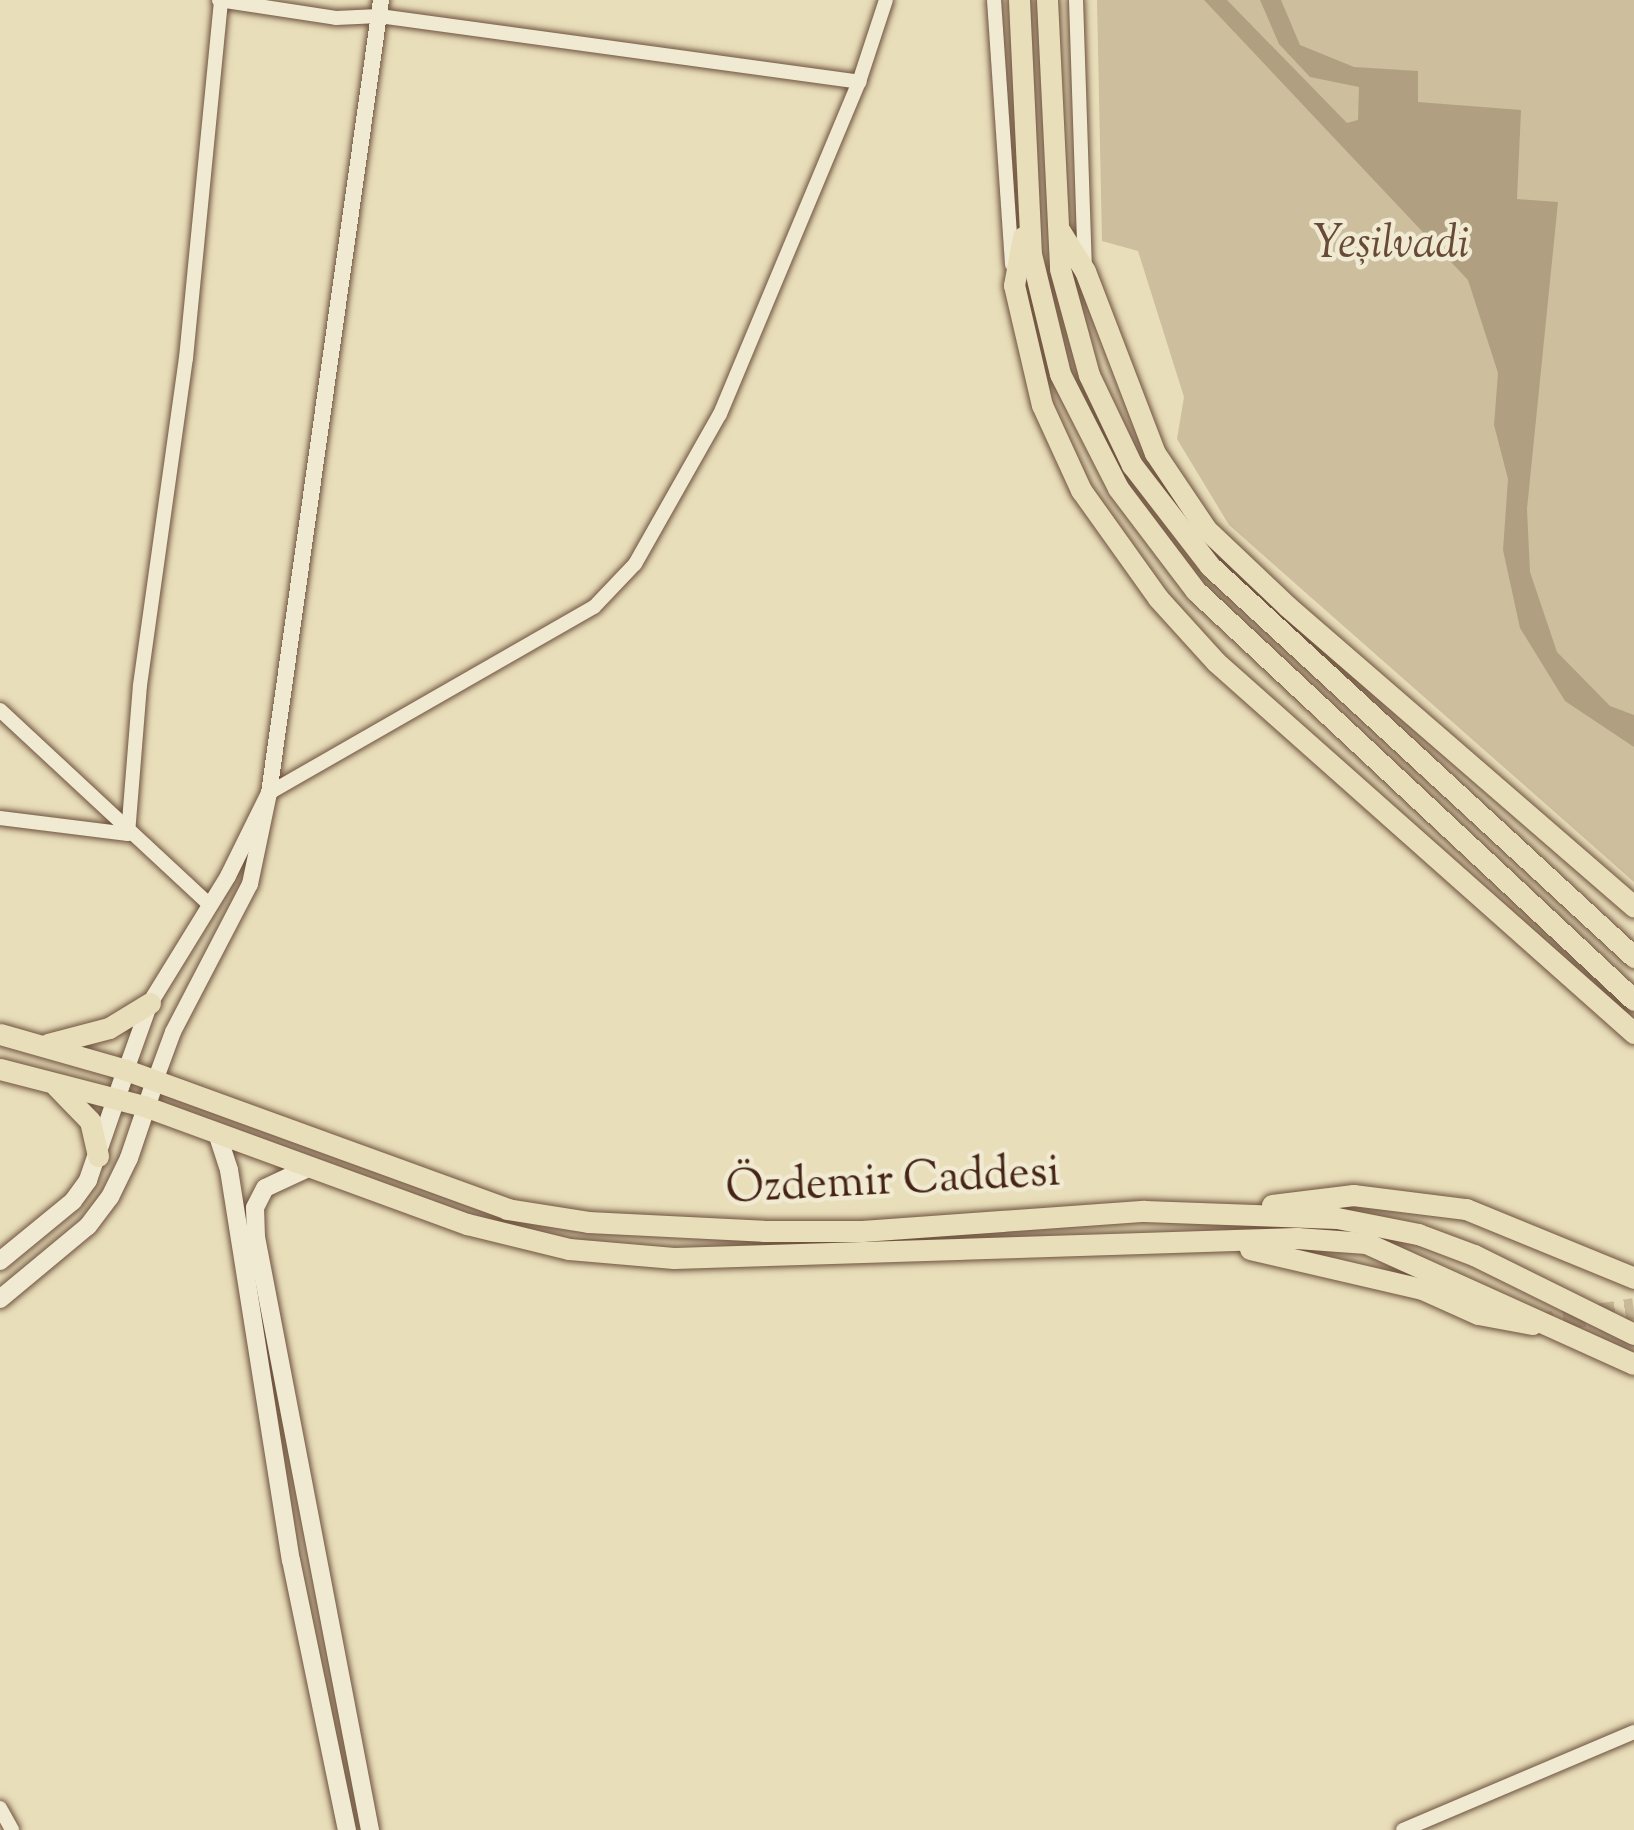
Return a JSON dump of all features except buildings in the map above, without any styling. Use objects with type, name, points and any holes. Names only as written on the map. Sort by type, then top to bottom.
[{"type":"main road","points":[[1019,0],[1030,254],[1060,374],[1118,488],[1196,591],[1634,1000]]},
{"type":"main road","points":[[1047,0],[1060,269],[1089,375],[1132,465],[1210,566],[1634,957]]},
{"type":"main road","points":[[1027,213],[1014,285],[1022,338],[1051,427],[1081,490],[1158,598],[1216,662],[1634,1033]]},
{"type":"main road","points":[[1056,225],[1085,271],[1155,453],[1206,529],[1287,606],[1634,907]]},
{"type":"main road","points":[[48,1044],[109,1028],[150,1003]]},
{"type":"main road","name":"Özdemir Caddesi","points":[[0,1034],[127,1070],[507,1209],[685,1230],[862,1231],[1060,1214],[1216,1211],[1337,1218],[1418,1234],[1474,1255],[1634,1334]]},
{"type":"main road","name":"Özdemir Caddesi","points":[[0,1069],[144,1106],[467,1224],[569,1249],[674,1258],[1190,1240],[1366,1243],[1634,1364]]},
{"type":"main road","points":[[0,1261],[73,1201],[98,1156],[127,1070]]},
{"type":"main road","points":[[46,1078],[90,1120],[98,1156]]},
{"type":"main road","points":[[0,1299],[88,1226],[110,1198],[155,1081]]},
{"type":"main road","points":[[217,1133],[229,1169],[291,1560],[347,1830]]},
{"type":"main road","points":[[308,1168],[265,1188],[255,1208],[256,1237],[370,1830]]},
{"type":"main road","points":[[1216,1211],[1353,1195],[1420,1200],[1466,1209],[1634,1278]]},
{"type":"main road","points":[[1190,1240],[1297,1258],[1422,1289],[1503,1322],[1532,1324]]},
{"type":"street","points":[[128,834],[140,685],[186,358],[220,0],[336,18],[380,8],[860,82]]},
{"type":"street","points":[[127,1070],[150,1003],[268,794],[594,607],[635,564],[720,414],[860,82],[886,0]]},
{"type":"street","points":[[994,0],[1014,285]]},
{"type":"street","points":[[1076,0],[1085,271]]},
{"type":"street","points":[[155,1081],[203,968],[250,884],[268,794],[380,8]]},
{"type":"street","points":[[0,710],[128,834],[210,904]]},
{"type":"street","points":[[0,818],[128,834]]},
{"type":"street","points":[[1403,1830],[1634,1732]]},
{"type":"street","points":[[0,1808],[12,1830]]},
{"type":"green space","name":"Yeşilvadi","points":[[1097,0],[1634,0],[1634,882],[1229,525],[1177,439],[1184,397],[1138,251],[1102,241]]},
{"type":"shaded area","points":[[1204,0],[1227,0],[1347,123],[1358,120],[1359,87],[1310,77],[1279,44],[1260,0],[1281,0],[1300,45],[1354,67],[1418,71],[1418,102],[1521,110],[1517,199],[1558,202],[1527,509],[1530,572],[1557,652],[1610,706],[1634,715],[1634,747],[1565,701],[1520,628],[1503,550],[1508,479],[1494,425],[1498,373],[1468,280]]},
{"type":"tunnel","points":[[1533,1324],[1634,1308]]}]
